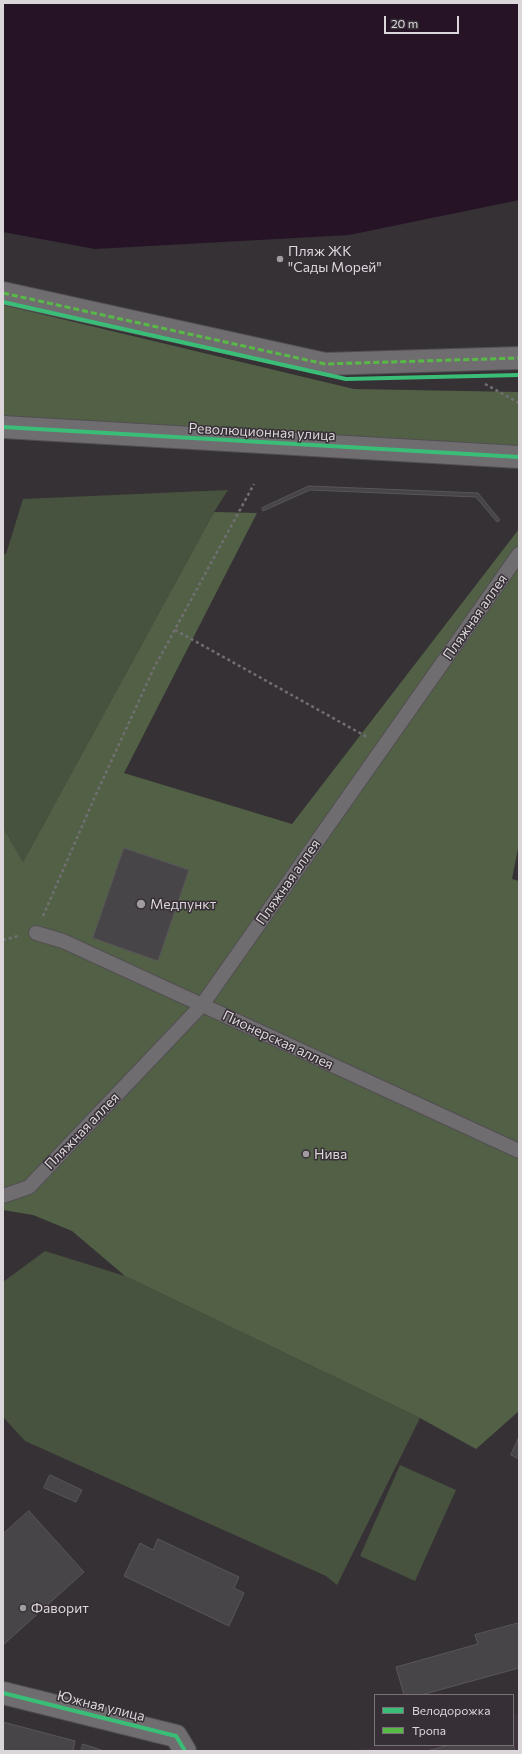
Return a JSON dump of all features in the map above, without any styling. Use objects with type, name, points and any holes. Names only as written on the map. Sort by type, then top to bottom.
[{"type":"street","points":[[3,293],[325,364],[519,358]]},
{"type":"street","name":"Революционная улица","points":[[3,427],[519,457]]},
{"type":"street","name":"Революционная улица","points":[[3,440],[519,469]]},
{"type":"street","name":"Южная улица","points":[[3,1693],[176,1736],[185,1751]]},
{"type":"lane","name":"Пляжная аллея","points":[[3,1196],[29,1187],[202,1005],[519,554]]},
{"type":"lane","name":"Пионерская аллея","points":[[36,933],[63,941],[519,1151]]},
{"type":"path","points":[[36,933],[93,801],[154,668],[254,484]]},
{"type":"path","points":[[175,630],[384,746]]},
{"type":"shaded area","points":[[3,3],[519,3],[519,200],[349,235],[95,249],[3,232]]},
{"type":"shaded area","points":[[519,1714],[519,1751],[355,1751],[378,1746],[514,1746],[514,1715]]},
{"type":"green space","points":[[3,305],[354,389],[519,392],[519,449],[3,418]]},
{"type":"green space","points":[[228,490],[214,512],[23,862],[3,827],[3,554],[6,554],[23,499]]},
{"type":"green space","points":[[214,512],[257,513],[124,773],[292,824],[519,529],[519,843],[512,879],[519,881],[519,1411],[476,1449],[420,1418],[125,1276],[72,1231],[33,1215],[3,1210],[3,827],[23,862]]},
{"type":"green space","points":[[45,1251],[125,1276],[420,1418],[337,1585],[326,1576],[25,1441],[3,1417],[3,1282]]},
{"type":"green space","points":[[400,1465],[456,1490],[415,1581],[360,1556]]},
{"type":"building","points":[[309,486],[478,493],[500,520],[497,522],[476,497],[310,490],[263,511],[262,508]]},
{"type":"building","name":"Медпункт","points":[[124,848],[189,870],[158,961],[93,938]]},
{"type":"building","points":[[519,1437],[519,1459],[511,1455]]},
{"type":"building","points":[[50,1475],[82,1490],[76,1502],[44,1488]]},
{"type":"building","name":"Фаворит","points":[[29,1511],[84,1572],[3,1645],[3,1534]]},
{"type":"building","points":[[158,1539],[239,1577],[234,1588],[244,1593],[229,1626],[124,1576],[140,1543],[153,1550]]},
{"type":"building","points":[[519,1623],[519,1668],[425,1694],[404,1694],[396,1667],[478,1644],[475,1635]]},
{"type":"building","points":[[3,1722],[75,1741],[73,1751],[3,1751]]},
{"type":"building","points":[[83,1744],[104,1751],[81,1751]]},
{"type":"building","points":[[445,1746],[514,1746],[515,1751],[427,1751]]},
{"type":"marked path","points":[[3,293],[325,364],[519,358]]},
{"type":"cycle path","points":[[3,302],[346,379],[519,375]]},
{"type":"cycle path","points":[[3,427],[519,457]]},
{"type":"cycle path","points":[[3,1693],[176,1736],[185,1751]]},
{"type":"place","name":"Пляж ЖК \"Сады Морей\"","points":[[280,259]]},
{"type":"place","name":"Медпункт","points":[[141,904]]},
{"type":"place","name":"Нива","points":[[306,1154]]},
{"type":"place","name":"Фаворит","points":[[23,1608]]}]
